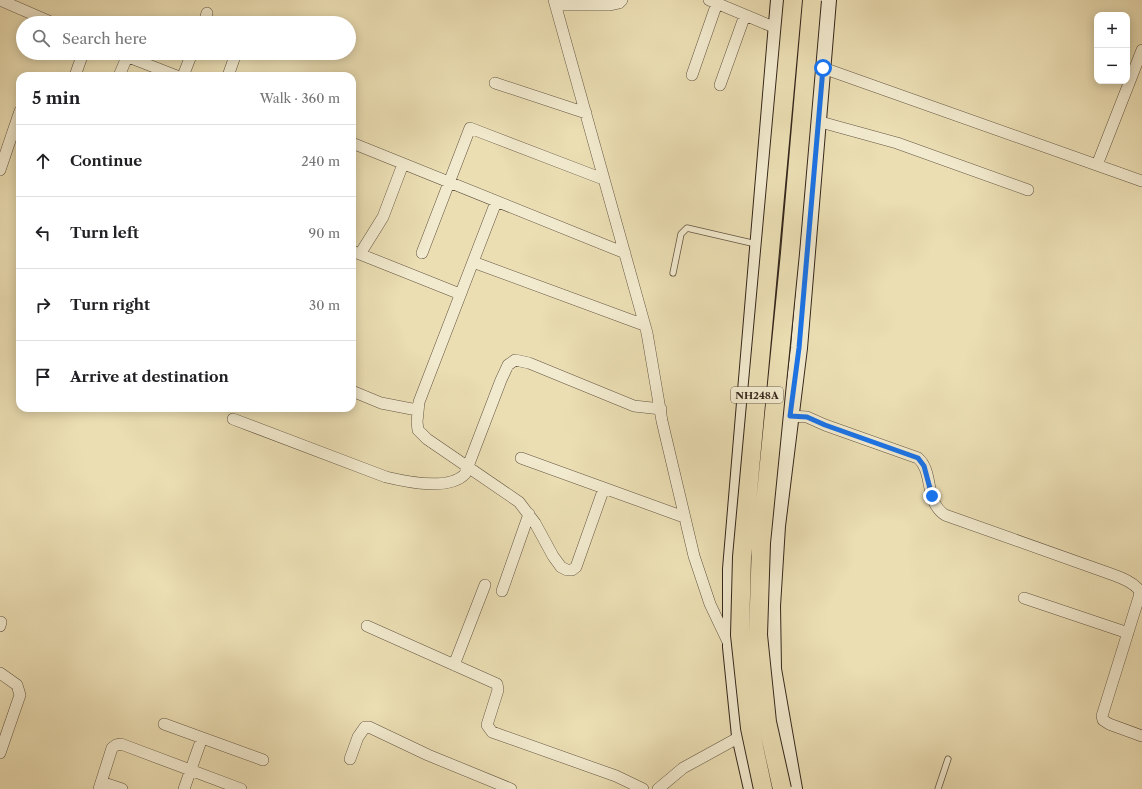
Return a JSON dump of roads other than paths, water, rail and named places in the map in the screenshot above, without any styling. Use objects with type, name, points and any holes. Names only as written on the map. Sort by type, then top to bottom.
[{"type":"highway","name":"NH248A","points":[[763,789],[750,728],[740,635],[742,565],[792,0]]},
{"type":"highway","name":"NH248A","points":[[782,789],[767,722],[758,635],[761,543],[790,253],[812,0]]},
{"type":"main road","points":[[752,789],[740,736],[730,647],[731,569],[779,0]]},
{"type":"main road","points":[[794,789],[773,669],[772,606],[777,526],[799,348],[828,0]]},
{"type":"street","points":[[0,0],[37,16]]},
{"type":"street","points":[[622,0],[618,3],[610,5],[555,3],[644,325],[655,375],[660,409],[684,517],[701,584],[730,647]]},
{"type":"street","points":[[692,75],[713,1],[776,28]]},
{"type":"street","points":[[720,85],[745,15]]},
{"type":"street","points":[[1097,165],[1142,50]]},
{"type":"street","points":[[76,72],[81,60]]},
{"type":"street","points":[[120,72],[122,60]]},
{"type":"street","points":[[136,60],[168,72]]},
{"type":"street","points":[[180,72],[188,60]]},
{"type":"street","points":[[229,72],[234,60]]},
{"type":"street","points":[[823,68],[1142,181]]},
{"type":"street","points":[[495,83],[586,113]]},
{"type":"street","points":[[817,121],[904,145],[1028,190]]},
{"type":"street","points":[[0,170],[16,123]]},
{"type":"street","points":[[422,253],[470,128],[603,179]]},
{"type":"street","points":[[356,145],[624,253]]},
{"type":"street","points":[[403,164],[383,217],[356,252],[460,294]]},
{"type":"street","points":[[496,202],[417,410],[416,422],[418,430],[427,439],[519,502],[529,514],[553,556],[561,567],[567,570],[572,570],[576,566],[604,488]]},
{"type":"street","points":[[473,262],[644,325]]},
{"type":"street","points":[[233,419],[386,477],[409,482],[446,483],[455,481],[465,474],[501,380],[508,365],[515,360],[529,363],[634,406],[660,409]]},
{"type":"street","points":[[356,392],[381,403],[417,410]]},
{"type":"street","points":[[790,416],[807,417],[825,425],[918,458],[924,466],[934,503],[940,512],[945,515],[1126,580],[1140,591],[1102,716],[1103,720],[1109,724],[1142,736]]},
{"type":"street","points":[[521,458],[684,517]]},
{"type":"street","points":[[502,591],[529,514]]},
{"type":"street","points":[[454,665],[485,585]]},
{"type":"street","points":[[1024,598],[1128,633]]},
{"type":"street","points":[[367,626],[454,665],[493,680],[499,687],[487,721],[489,730],[616,776],[643,789]]},
{"type":"street","points":[[0,673],[17,685],[20,695],[0,754]]},
{"type":"street","points":[[658,789],[682,768],[740,736],[781,721]]},
{"type":"street","points":[[164,724],[263,760]]},
{"type":"street","points":[[350,759],[360,732],[365,727],[369,727],[511,789]]},
{"type":"street","points":[[184,789],[202,738]]},
{"type":"street","points":[[122,789],[100,785],[112,748],[116,744],[121,744],[241,789]]},
{"type":"lane","points":[[673,273],[681,234],[687,228],[758,245]]},
{"type":"lane","points":[[938,789],[948,759]]}]
